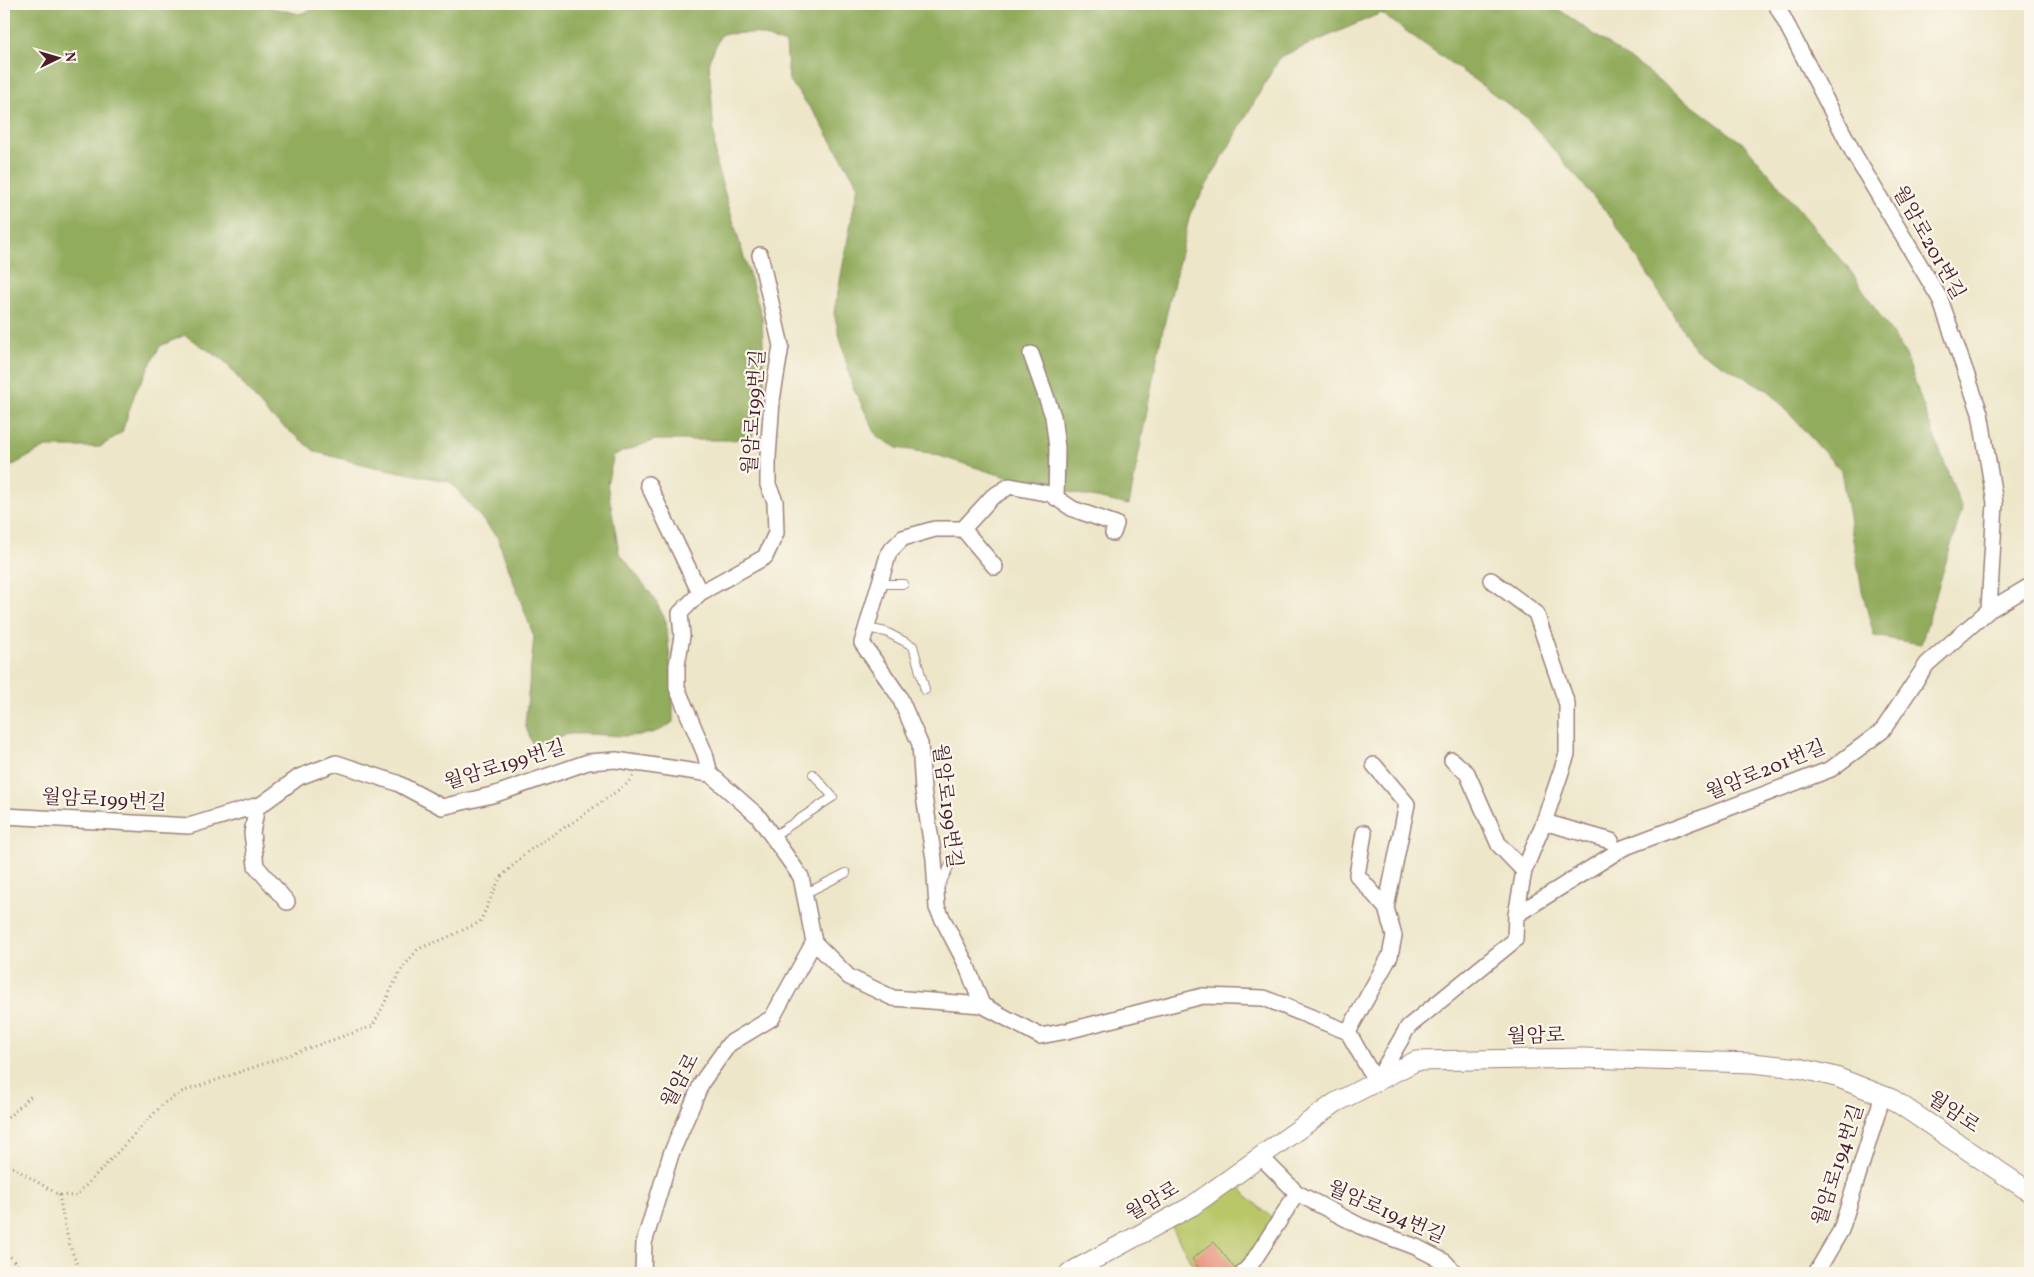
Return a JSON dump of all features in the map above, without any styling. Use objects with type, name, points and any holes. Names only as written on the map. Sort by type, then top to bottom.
[{"type":"street","name":"월암로201번길","points":[[1776,4],[1854,154],[1940,299],[1980,414],[1995,503],[1989,610]]},
{"type":"street","name":"월암로199번길","points":[[4,816],[189,826],[262,804],[299,777],[336,763],[396,783],[442,807],[496,794],[588,762],[616,760],[710,774],[705,754],[677,688],[677,665],[682,636],[680,613],[700,593],[765,557],[776,533],[775,501],[768,485],[768,456],[772,400],[781,346],[760,254]]},
{"type":"street","points":[[1031,354],[1053,416],[1057,448],[1056,498]]},
{"type":"street","points":[[648,484],[700,593]]},
{"type":"street","points":[[995,566],[963,528],[992,498],[1010,486],[1050,494],[1073,509],[1116,524],[1113,533]]},
{"type":"street","name":"월암로199번길","points":[[963,528],[935,529],[903,538],[889,552],[862,643],[899,696],[920,744],[923,790],[934,859],[937,908],[966,964],[982,1004]]},
{"type":"street","points":[[1376,1082],[1408,1027],[1515,940],[1516,915],[1524,871],[1544,822],[1567,754],[1567,704],[1536,613],[1491,580]]},
{"type":"street","name":"월암로201번길","points":[[1516,915],[1623,848],[1831,769],[1882,731],[1927,664],[1989,610],[2030,586]]},
{"type":"street","points":[[1452,760],[1467,773],[1500,845],[1524,871]]},
{"type":"street","points":[[1374,766],[1407,804],[1386,908]]},
{"type":"street","points":[[710,774],[758,816],[801,877],[814,942],[849,977],[893,998],[982,1004],[1040,1036],[1067,1032],[1203,996],[1264,998],[1348,1032],[1376,1082]]},
{"type":"street","points":[[257,806],[252,833],[256,866],[287,902]]},
{"type":"street","points":[[1544,822],[1611,841]]},
{"type":"street","points":[[1348,1032],[1390,956],[1394,936],[1386,908],[1357,875],[1364,833]]},
{"type":"street","name":"월암로","points":[[643,1273],[644,1243],[671,1154],[702,1082],[729,1044],[772,1018],[814,942]]},
{"type":"street","name":"월암로","points":[[1069,1273],[1192,1206],[1335,1104],[1416,1061],[1583,1058],[1752,1063],[1799,1068],[1836,1076],[1892,1099],[2030,1192]]},
{"type":"street","name":"월암로194번길","points":[[1816,1273],[1841,1230],[1882,1095]]},
{"type":"street","name":"월암로194번길","points":[[1261,1157],[1297,1193],[1360,1226],[1416,1247],[1445,1262],[1455,1273]]},
{"type":"street","points":[[1243,1273],[1252,1263],[1297,1193]]},
{"type":"lane","points":[[880,584],[904,584]]},
{"type":"lane","points":[[867,628],[886,632],[912,646],[925,690]]},
{"type":"lane","points":[[772,837],[834,796],[813,774]]},
{"type":"lane","points":[[936,895],[958,848]]},
{"type":"lane","points":[[804,894],[846,873]]},
{"type":"path","points":[[4,1162],[59,1195],[76,1196],[164,1104],[182,1092],[373,1026],[402,970],[418,949],[480,922],[500,878],[507,871],[528,851],[627,784],[642,764]]},
{"type":"path","points":[[4,1121],[32,1095]]},
{"type":"path","points":[[59,1195],[67,1235],[75,1261],[82,1273]]},
{"type":"path","points":[[4,1249],[24,1273]]},
{"type":"green space","points":[[4,4],[256,4],[299,14],[330,4],[1551,4],[1645,70],[1745,145],[1852,273],[1906,355],[1925,412],[1962,509],[1921,644],[1874,636],[1862,590],[1841,471],[1769,391],[1696,350],[1613,220],[1526,117],[1381,13],[1280,57],[1190,214],[1160,342],[1129,505],[1022,482],[930,453],[897,448],[877,436],[852,385],[834,313],[858,185],[819,120],[789,80],[786,44],[755,33],[721,34],[709,61],[716,164],[762,317],[765,403],[751,438],[730,440],[655,440],[614,455],[607,484],[619,552],[654,598],[666,621],[673,693],[673,722],[662,729],[650,733],[624,736],[571,734],[533,745],[525,725],[534,637],[497,537],[451,482],[370,466],[316,452],[268,414],[223,360],[185,335],[160,346],[135,393],[122,432],[100,447],[46,447],[4,470]]},
{"type":"green space","points":[[1232,1178],[1251,1200],[1278,1223],[1243,1273],[1200,1273],[1190,1260],[1168,1220]]},
{"type":"building","points":[[1214,1242],[1235,1269],[1234,1273],[1203,1273],[1192,1259]]}]
